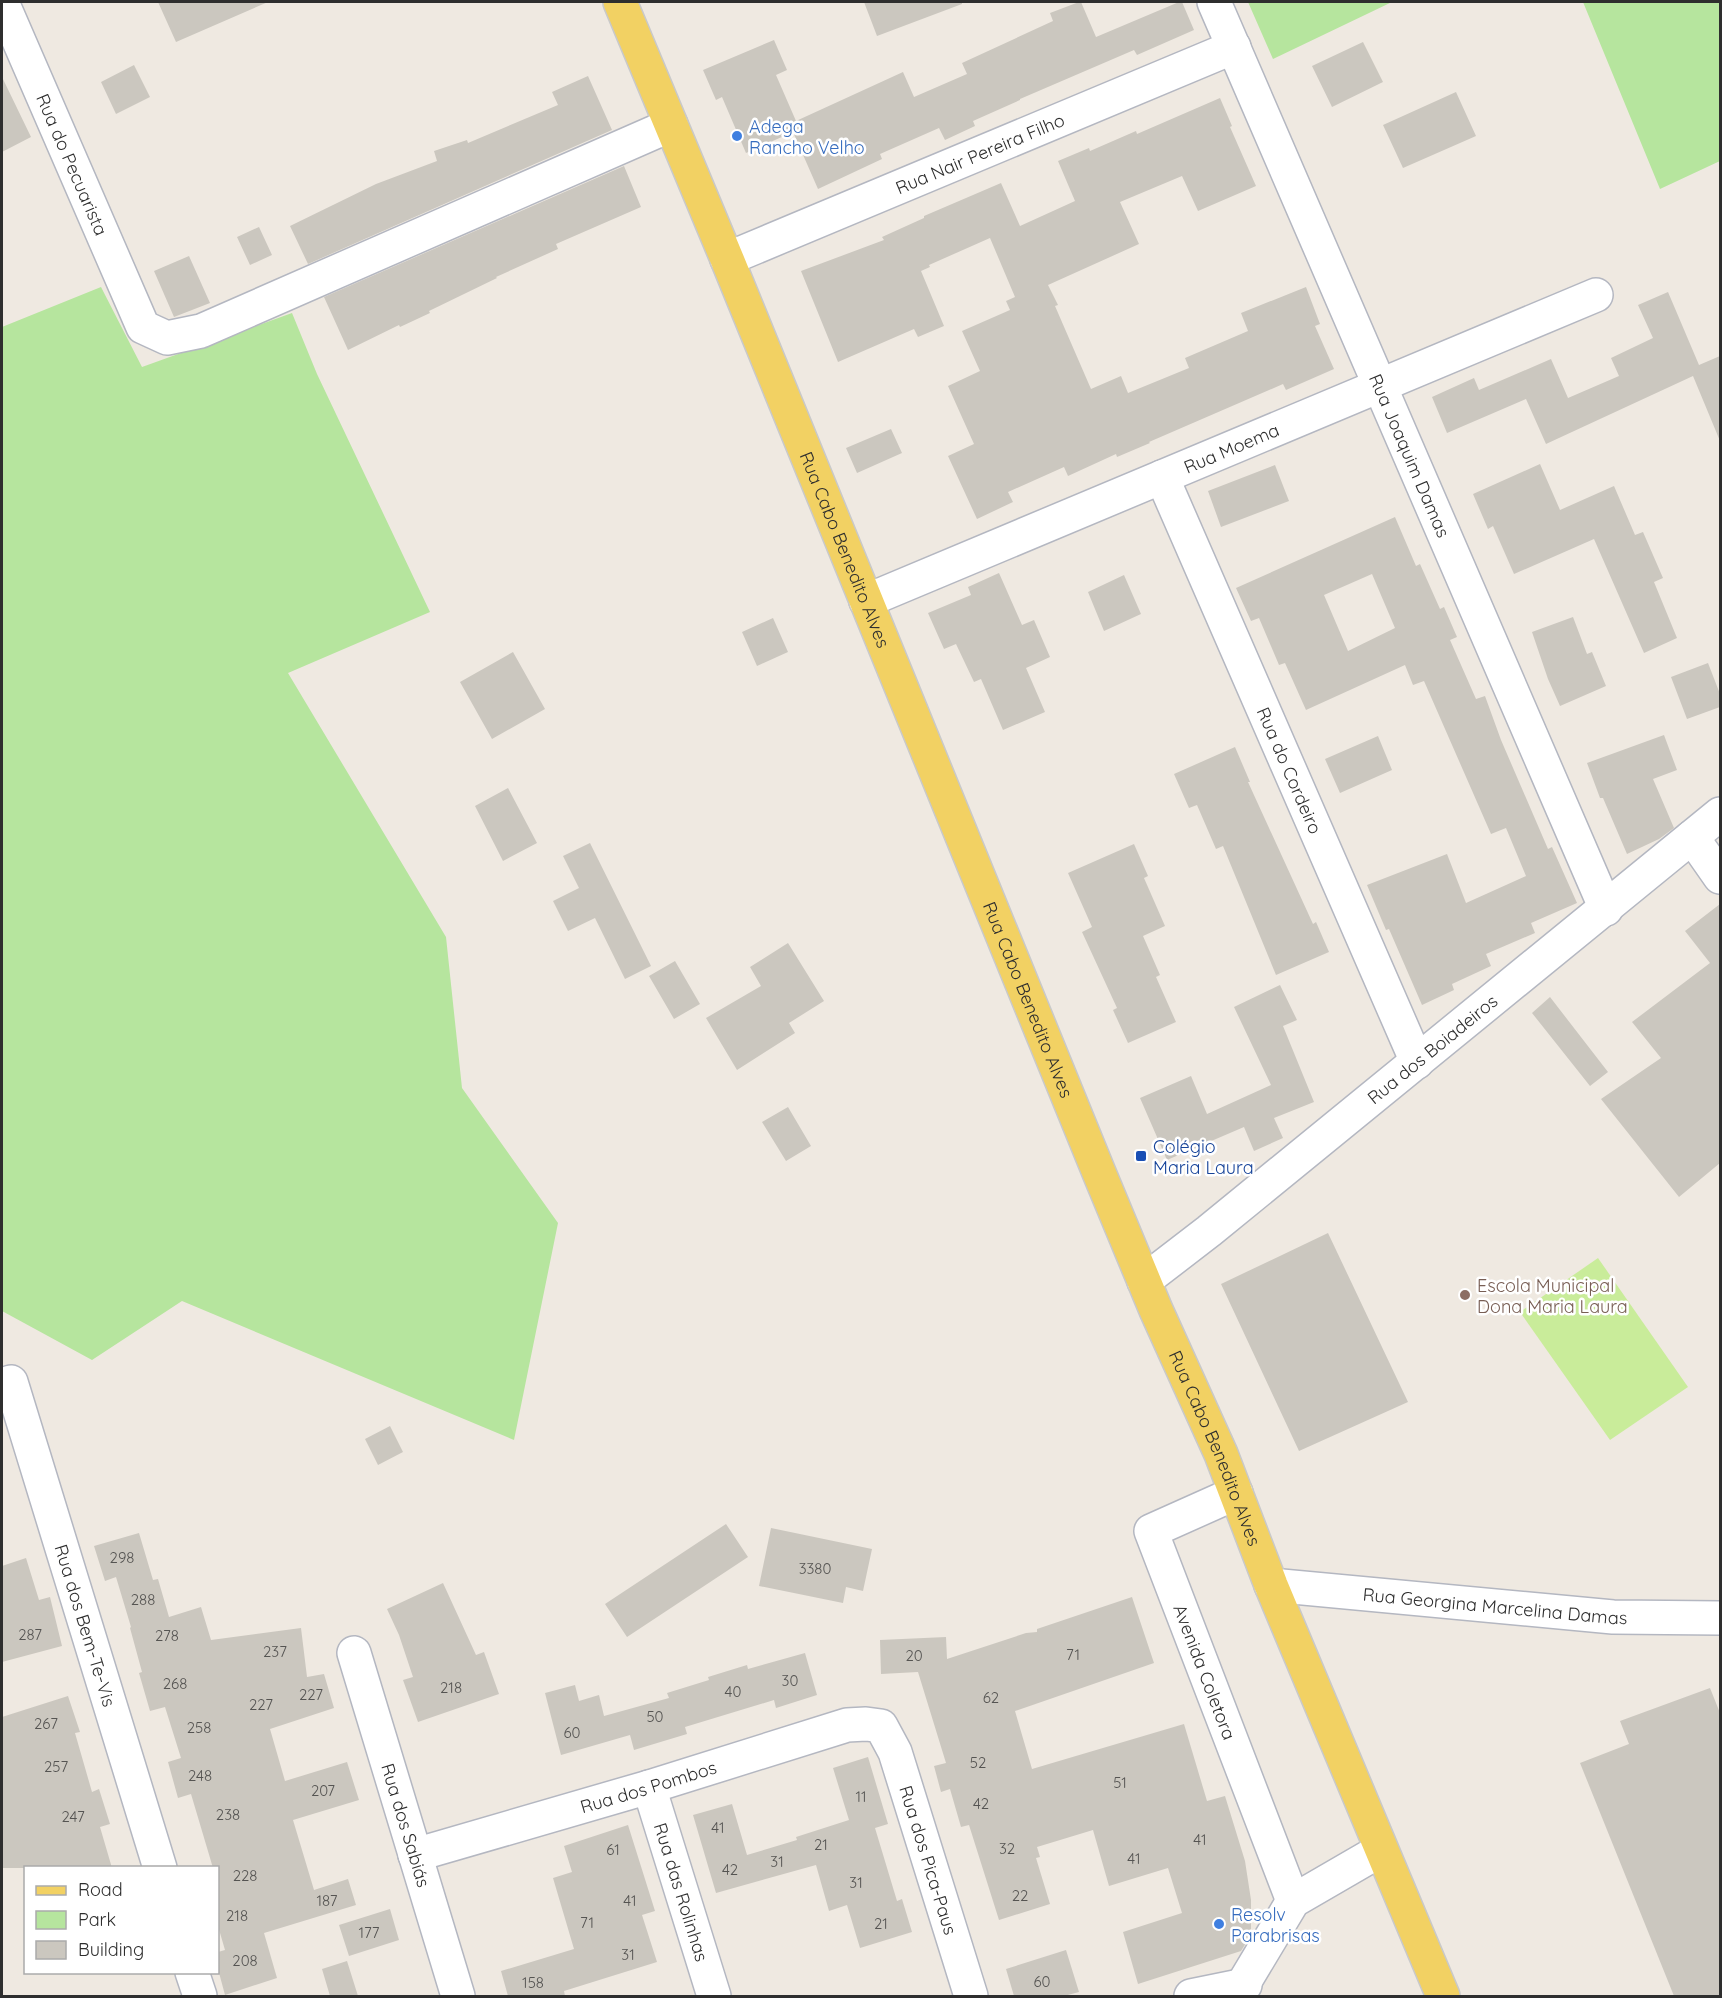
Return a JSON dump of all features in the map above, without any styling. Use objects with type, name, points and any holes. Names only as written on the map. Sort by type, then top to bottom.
[{"type":"main road","name":"Rua Cabo Benedito Alves","points":[[620,2],[728,259],[1144,1281],[1221,1454],[1271,1585],[1443,1996]]},
{"type":"street","name":"Rua Joaquim Damas","points":[[1214,2],[1606,909]]},
{"type":"street","name":"Rua do Pecuarista","points":[[4,11],[143,327],[167,338],[201,331],[672,125]]},
{"type":"street","name":"Rua Nair Pereira Filho","points":[[728,259],[1234,46]]},
{"type":"street","name":"Rua Moema","points":[[866,601],[1596,295]]},
{"type":"street","name":"Rua do Cordeiro","points":[[1162,477],[1417,1062]]},
{"type":"street","name":"Rua dos Boiadeiros","points":[[1144,1281],[1209,1231],[1720,814]]},
{"type":"street","points":[[1692,837],[1720,877]]},
{"type":"street","name":"Rua dos Bem-Te-Vis","points":[[6,1383],[159,1866]]},
{"type":"street","name":"Avenida Coletora","points":[[1236,1493],[1151,1531],[1293,1901]]},
{"type":"street","name":"Rua Georgina Marcelina Damas","points":[[1271,1585],[1613,1617],[1720,1618]]},
{"type":"street","name":"Rua dos Sabiás","points":[[354,1653],[458,1996]]},
{"type":"street","name":"Rua dos Pombos","points":[[416,1855],[649,1787],[846,1725],[881,1726]]},
{"type":"street","name":"Rua dos Pica-Paus","points":[[881,1726],[895,1752],[971,1996]]},
{"type":"street","name":"Rua das Rolinhas","points":[[649,1787],[714,1996]]},
{"type":"street","points":[[1191,1996],[1240,1991],[1293,1901],[1381,1850]]},
{"type":"street","points":[[193,1974],[200,1996]]},
{"type":"green space","points":[[1248,2],[1392,2],[1273,59]]},
{"type":"green space","points":[[1583,2],[1720,2],[1720,161],[1660,189]]},
{"type":"green space","points":[[101,287],[142,367],[292,313],[317,374],[430,612],[288,673],[446,937],[462,1088],[558,1223],[514,1440],[182,1301],[92,1360],[2,1311],[2,327]]},
{"type":"green space","points":[[1598,1258],[1688,1387],[1610,1440],[1520,1312]]},
{"type":"building","points":[[158,2],[268,2],[176,42]]},
{"type":"building","points":[[864,2],[962,2],[962,4],[877,36]]},
{"type":"building","points":[[1079,2],[1096,37],[1179,2],[1182,2],[1194,30],[1137,55],[1134,50],[1020,99],[973,121],[975,126],[945,140],[939,128],[880,154],[882,159],[818,189],[793,132],[746,153],[722,97],[716,100],[703,70],[774,40],[787,70],[776,75],[796,121],[903,72],[914,97],[967,74],[962,63],[1053,21],[1050,13]]},
{"type":"building","points":[[1363,42],[1383,82],[1332,107],[1312,66]]},
{"type":"building","points":[[134,65],[150,97],[116,114],[101,82]]},
{"type":"building","points":[[588,76],[612,130],[308,264],[290,226],[376,184],[437,161],[434,151],[467,140],[468,143],[558,105],[552,92]]},
{"type":"building","points":[[2,77],[31,137],[2,152]]},
{"type":"building","points":[[1456,92],[1476,136],[1403,168],[1383,125]]},
{"type":"building","points":[[1220,98],[1256,186],[1198,211],[1182,176],[1120,202],[1139,244],[1048,285],[1058,305],[1055,306],[1091,389],[1121,376],[1128,393],[1189,368],[1185,358],[1248,331],[1241,313],[1306,287],[1320,324],[1315,326],[1334,369],[1286,390],[1283,384],[1150,443],[1117,457],[1116,454],[1068,476],[1064,467],[1008,492],[1013,502],[977,519],[948,456],[974,444],[948,386],[980,371],[962,331],[1010,310],[1006,301],[1015,297],[990,238],[929,265],[930,267],[921,271],[944,326],[918,337],[914,329],[838,362],[801,271],[884,240],[882,237],[924,216],[1001,183],[1020,226],[1075,201],[1058,161],[1089,148],[1090,151],[1136,131],[1137,134]]},
{"type":"building","points":[[624,166],[641,207],[556,244],[558,249],[496,277],[429,311],[430,313],[400,327],[399,325],[348,350],[324,297]]},
{"type":"building","points":[[259,227],[272,255],[250,265],[237,237]]},
{"type":"building","points":[[189,256],[210,303],[174,317],[154,271]]},
{"type":"building","points":[[1668,292],[1699,365],[1720,356],[1720,441],[1693,376],[1546,444],[1526,399],[1447,433],[1432,397],[1474,378],[1479,390],[1551,359],[1568,398],[1619,376],[1611,358],[1653,338],[1638,305]]},
{"type":"building","points":[[891,429],[902,453],[857,473],[846,448]]},
{"type":"building","points":[[1540,464],[1560,510],[1614,486],[1635,535],[1643,532],[1663,578],[1654,582],[1677,638],[1644,653],[1594,539],[1514,574],[1493,526],[1488,529],[1473,494]]},
{"type":"building","points":[[1275,465],[1289,501],[1221,527],[1208,491]]},
{"type":"building","points":[[1395,517],[1416,566],[1420,564],[1440,609],[1444,607],[1457,637],[1450,640],[1476,699],[1485,696],[1501,740],[1548,849],[1552,847],[1577,903],[1531,923],[1535,933],[1486,954],[1491,966],[1452,984],[1454,990],[1422,1005],[1367,885],[1447,854],[1466,903],[1526,876],[1506,828],[1491,834],[1424,681],[1413,685],[1405,665],[1306,710],[1285,663],[1279,665],[1259,618],[1251,621],[1236,588]],"holes":[[[1372,574],[1395,628],[1348,651],[1324,595]]]},
{"type":"building","points":[[999,573],[1022,625],[1034,620],[1050,657],[1026,668],[1045,712],[1003,730],[981,679],[974,682],[956,644],[944,649],[928,613],[971,595],[968,587]]},
{"type":"building","points":[[1124,575],[1141,614],[1104,631],[1088,592]]},
{"type":"building","points":[[1573,617],[1587,654],[1592,652],[1606,686],[1560,706],[1532,632]]},
{"type":"building","points":[[773,618],[788,652],[757,666],[742,632]]},
{"type":"building","points":[[513,652],[545,709],[492,739],[460,682]]},
{"type":"building","points":[[1708,663],[1720,694],[1720,707],[1687,719],[1671,677]]},
{"type":"building","points":[[1664,735],[1677,770],[1653,779],[1674,828],[1659,839],[1627,854],[1603,798],[1600,798],[1587,763]]},
{"type":"building","points":[[1378,736],[1392,770],[1340,793],[1325,759]]},
{"type":"building","points":[[1235,747],[1250,782],[1248,782],[1313,924],[1316,922],[1329,952],[1276,975],[1223,846],[1216,849],[1197,805],[1189,808],[1174,774]]},
{"type":"building","points":[[508,788],[537,843],[503,861],[475,806]]},
{"type":"building","points":[[590,843],[651,966],[625,979],[595,918],[568,931],[553,901],[579,888],[563,856]]},
{"type":"building","points":[[1134,844],[1148,876],[1144,878],[1165,926],[1143,936],[1160,975],[1156,977],[1176,1022],[1128,1043],[1113,1010],[1117,1008],[1082,932],[1092,927],[1068,873]]},
{"type":"building","points":[[1720,904],[1720,1163],[1679,1197],[1601,1099],[1661,1058],[1632,1022],[1710,963],[1685,931]]},
{"type":"building","points":[[788,943],[824,1001],[789,1023],[795,1033],[737,1070],[706,1018],[761,986],[750,967]]},
{"type":"building","points":[[675,961],[700,1004],[674,1019],[649,976]]},
{"type":"building","points":[[1280,985],[1297,1020],[1283,1026],[1314,1102],[1274,1118],[1283,1138],[1254,1151],[1244,1127],[1167,1160],[1140,1098],[1191,1076],[1207,1114],[1271,1085],[1234,1007]]},
{"type":"building","points":[[1550,997],[1608,1072],[1590,1086],[1532,1013]]},
{"type":"building","points":[[788,1107],[811,1146],[786,1161],[762,1122]]},
{"type":"building","points":[[1328,1233],[1408,1402],[1299,1451],[1221,1284]]},
{"type":"building","points":[[390,1426],[403,1452],[378,1465],[365,1439]]},
{"type":"building","points":[[726,1524],[748,1557],[627,1637],[605,1604]]},
{"type":"building","points":[[771,1528],[872,1549],[863,1591],[846,1587],[843,1603],[759,1586]]},
{"type":"building","points":[[139,1533],[153,1580],[158,1579],[169,1617],[201,1607],[211,1640],[301,1628],[307,1677],[324,1674],[334,1708],[270,1729],[285,1781],[347,1762],[359,1800],[293,1820],[314,1890],[348,1879],[356,1905],[264,1933],[277,1978],[225,1995],[219,1973],[219,1952],[225,1950],[219,1929],[219,1866],[212,1866],[191,1794],[178,1798],[168,1762],[181,1758],[165,1707],[150,1711],[139,1673],[142,1672],[131,1627],[116,1577],[105,1581],[94,1546]]},
{"type":"building","points":[[26,1558],[39,1600],[50,1597],[62,1646],[2,1662],[2,1566]]},
{"type":"building","points":[[443,1583],[476,1655],[484,1652],[499,1694],[418,1722],[403,1680],[413,1677],[399,1635],[387,1609]]},
{"type":"building","points":[[1132,1597],[1154,1663],[1015,1711],[1032,1769],[1184,1724],[1207,1801],[1225,1796],[1245,1861],[1251,1900],[1251,1935],[1241,1951],[1138,1984],[1123,1932],[1182,1913],[1168,1868],[1109,1886],[1093,1830],[1037,1847],[1040,1857],[1036,1858],[1050,1904],[999,1920],[969,1825],[961,1827],[950,1789],[941,1792],[934,1766],[946,1763],[918,1672],[881,1674],[880,1640],[946,1637],[947,1659],[1026,1633],[1037,1632],[1037,1629]]},
{"type":"building","points":[[805,1653],[817,1695],[776,1708],[774,1700],[685,1727],[687,1734],[634,1750],[630,1735],[561,1755],[545,1693],[575,1685],[579,1701],[599,1695],[604,1716],[669,1698],[667,1693],[709,1680],[708,1677],[747,1665],[748,1669]]},
{"type":"building","points":[[1710,1688],[1720,1713],[1720,1996],[1674,1996],[1580,1763],[1629,1744],[1620,1721]]},
{"type":"building","points":[[68,1696],[80,1732],[75,1733],[92,1792],[99,1789],[110,1824],[100,1827],[111,1866],[2,1868],[2,1717]]},
{"type":"building","points":[[868,1757],[888,1824],[875,1828],[897,1901],[902,1899],[912,1932],[860,1948],[847,1905],[829,1911],[816,1865],[716,1893],[693,1815],[732,1804],[747,1855],[797,1840],[796,1837],[849,1820],[833,1768]]},
{"type":"building","points":[[628,1825],[655,1911],[642,1915],[657,1962],[564,1991],[565,1996],[508,1996],[501,1971],[574,1949],[553,1878],[572,1872],[564,1846]]},
{"type":"building","points":[[390,1909],[399,1940],[349,1956],[339,1925]]},
{"type":"building","points":[[1066,1950],[1079,1992],[1064,1996],[1014,1996],[1006,1969]]},
{"type":"building","points":[[347,1961],[358,1996],[330,1996],[322,1969]]},
{"type":"place","name":"Adega Rancho Velho","points":[[737,136]]},
{"type":"place","name":"Colégio Maria Laura","points":[[1141,1156]]},
{"type":"place","name":"Escola Municipal Dona Maria Laura","points":[[1465,1295]]},
{"type":"place","name":"Resolv Parabrisas","points":[[1219,1924]]}]
